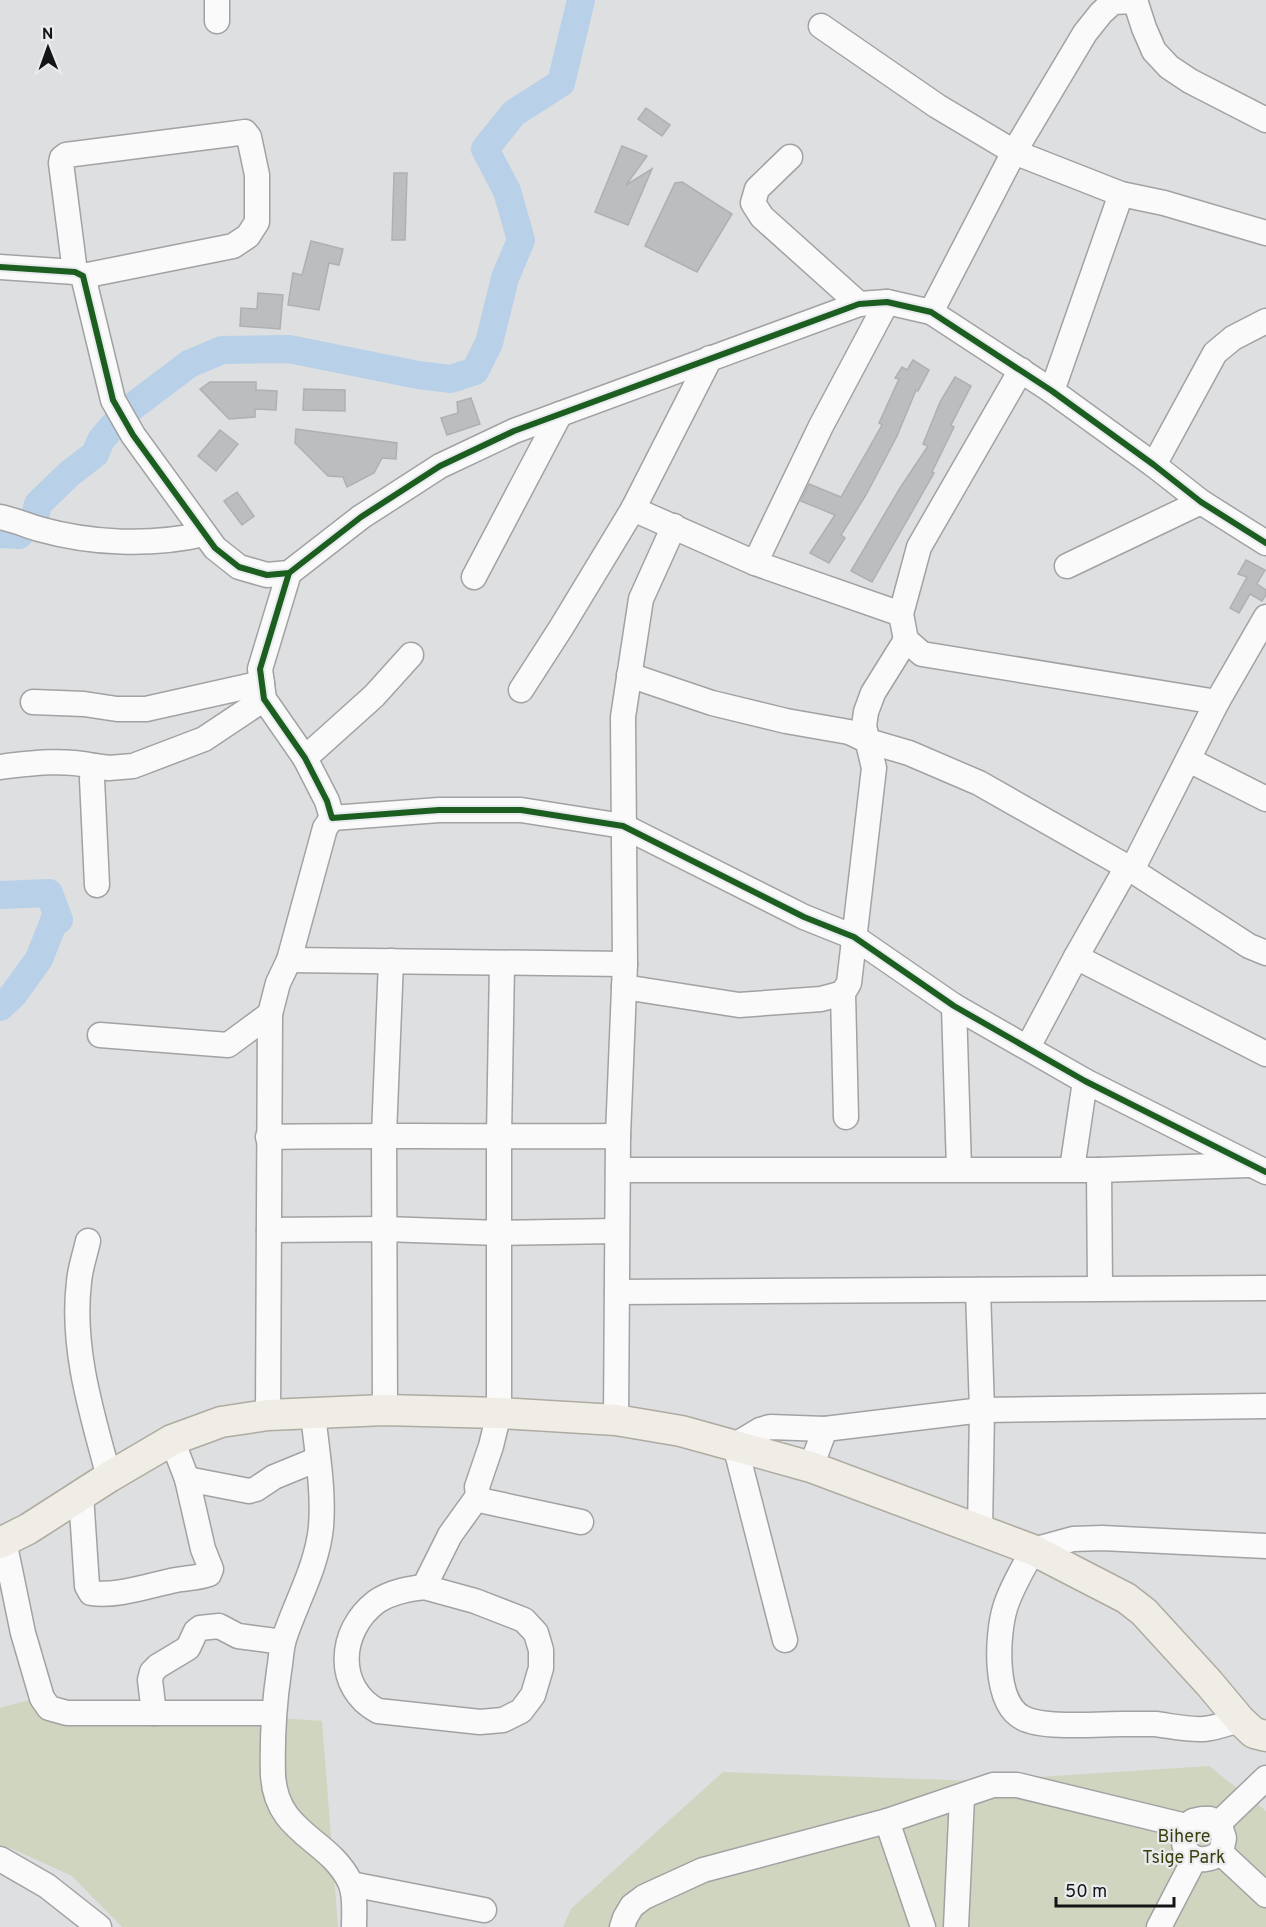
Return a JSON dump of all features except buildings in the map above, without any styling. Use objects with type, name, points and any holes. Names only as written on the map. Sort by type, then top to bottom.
[{"type":"main road","points":[[2,1542],[28,1529],[172,1440],[221,1422],[268,1415],[385,1410],[499,1413],[616,1420],[681,1431],[811,1467],[1033,1550],[1126,1598],[1144,1612],[1259,1733]]},
{"type":"street","points":[[931,312],[1014,152],[1085,33],[1101,13],[1123,1],[1154,51],[1169,67],[1190,81],[1266,120]]},
{"type":"street","points":[[821,26],[937,106],[1014,152],[1121,194],[1164,203],[1266,233]]},
{"type":"street","points":[[0,267],[79,274],[233,246],[248,236],[257,222],[257,175],[249,136],[245,132],[66,155],[62,158],[61,163],[79,274],[113,400],[133,435],[215,548],[239,567],[267,575],[289,573],[362,518],[440,466],[514,431],[859,304],[887,302],[931,312],[1052,391],[1201,502],[1266,543]]},
{"type":"street","points":[[790,157],[757,189],[753,203],[762,217],[859,304]]},
{"type":"street","points":[[1052,391],[1121,194]]},
{"type":"street","points":[[755,563],[821,426],[887,302]]},
{"type":"street","points":[[1154,465],[1215,354],[1233,338],[1266,321]]},
{"type":"street","points":[[521,690],[633,509],[710,358]]},
{"type":"street","points":[[1021,370],[919,547],[901,614],[906,640],[922,654],[1217,702]]},
{"type":"street","points":[[474,577],[560,414]]},
{"type":"street","points":[[1067,566],[1201,502]]},
{"type":"street","points":[[633,509],[755,563],[901,614]]},
{"type":"street","points":[[19,522],[103,540],[157,541],[183,539],[204,534]]},
{"type":"street","points":[[616,1420],[616,1231],[624,976],[623,717],[641,599],[674,526]]},
{"type":"street","points":[[289,573],[260,669],[263,691],[305,758],[327,801],[332,818]]},
{"type":"street","points":[[1028,1047],[1127,867],[1136,862],[1217,702],[1266,617]]},
{"type":"street","points":[[846,1117],[843,993],[849,983],[874,768],[864,726],[873,693],[906,640]]},
{"type":"street","points":[[305,758],[374,696],[411,654]]},
{"type":"street","points":[[629,675],[712,703],[786,721],[849,732],[868,741],[909,753],[978,783],[1127,867],[1249,946],[1266,953]]},
{"type":"street","points":[[33,702],[84,704],[117,710],[146,709],[263,691]]},
{"type":"street","points":[[0,767],[43,762],[78,762],[110,768],[133,766],[204,739],[263,691]]},
{"type":"street","points":[[1189,760],[1266,799]]},
{"type":"street","points":[[94,766],[92,779],[97,885]]},
{"type":"street","points":[[332,818],[439,810],[521,810],[623,826],[804,917],[854,937],[954,1006],[1085,1081],[1259,1169]]},
{"type":"street","points":[[268,1415],[270,1014],[278,983],[289,960],[325,828],[332,818]]},
{"type":"street","points":[[1076,957],[1266,1054]]},
{"type":"street","points":[[289,960],[502,964],[624,976],[739,1005],[821,999],[843,993]]},
{"type":"street","points":[[385,1410],[384,1135],[391,961]]},
{"type":"street","points":[[502,964],[499,1137],[499,1413],[477,1487],[478,1496],[484,1502],[581,1522]]},
{"type":"street","points":[[954,1006],[959,1169]]},
{"type":"street","points":[[100,1035],[228,1045],[270,1014]]},
{"type":"street","points":[[1072,1169],[1085,1081]]},
{"type":"street","points":[[268,1137],[618,1136]]},
{"type":"street","points":[[618,1170],[1259,1169]]},
{"type":"street","points":[[1099,1170],[1100,1288]]},
{"type":"street","points":[[269,1230],[384,1229],[499,1233],[616,1231]]},
{"type":"street","points":[[88,1241],[79,1281],[80,1356],[87,1397],[109,1477]]},
{"type":"street","points":[[617,1292],[1266,1288]]},
{"type":"street","points":[[978,1290],[982,1410],[980,1531]]},
{"type":"street","points":[[785,1640],[735,1445],[760,1430],[771,1427],[825,1429],[982,1410],[1266,1406]]},
{"type":"street","points":[[313,1414],[321,1488],[321,1528],[315,1560],[283,1642],[273,1713],[273,1777],[278,1800],[286,1817],[339,1865],[351,1884],[354,1927]]},
{"type":"street","points":[[811,1467],[825,1429]]},
{"type":"street","points":[[81,1495],[88,1590],[95,1594],[145,1588],[176,1580],[199,1578],[211,1572],[203,1549],[187,1479],[172,1440]]},
{"type":"street","points":[[187,1479],[249,1491],[274,1477],[318,1459]]},
{"type":"street","points":[[424,1587],[450,1535],[478,1496]]},
{"type":"street","points":[[1259,1733],[1154,1724],[1037,1722],[1025,1719],[1015,1713],[1008,1703],[1003,1689],[999,1649],[1004,1610],[1033,1550],[1073,1539],[1102,1538],[1266,1546]]},
{"type":"street","points":[[2,1542],[23,1633],[42,1698],[49,1708],[67,1713],[273,1713]]},
{"type":"street","points":[[424,1587],[475,1601],[524,1620],[536,1633],[541,1650],[541,1668],[533,1695],[521,1712],[503,1720],[480,1722],[378,1711],[366,1704],[352,1687],[346,1665],[349,1642],[359,1619],[376,1602],[399,1590],[424,1587]]},
{"type":"street","points":[[154,1713],[150,1680],[152,1672],[188,1648],[196,1631],[200,1628],[219,1626],[238,1636],[283,1642]]},
{"type":"street","points":[[1218,1823],[1266,1778]]},
{"type":"street","points":[[622,1927],[632,1906],[644,1897],[703,1870],[887,1821],[993,1785],[1017,1785],[1186,1827]]},
{"type":"street","points":[[956,1927],[962,1797]]},
{"type":"street","points":[[1202,1819],[1210,1819],[1218,1823],[1224,1838],[1221,1853],[1209,1859],[1194,1858],[1186,1851],[1183,1844],[1186,1827],[1193,1821],[1202,1819]]},
{"type":"street","points":[[887,1821],[924,1927]]},
{"type":"street","points":[[1221,1853],[1266,1895]]},
{"type":"street","points":[[1159,1927],[1194,1858]]},
{"type":"street","points":[[0,1859],[47,1886],[99,1927]]},
{"type":"street","points":[[351,1884],[484,1910]]},
{"type":"green space","points":[[29,1700],[322,1721],[338,1927],[122,1927],[72,1876],[0,1845],[0,1708]]},
{"type":"green space","name":"Bihere Tsige Park","points":[[1209,1766],[1266,1811],[1266,1927],[563,1927],[571,1909],[723,1772],[978,1781]]},
{"type":"waterway","points":[[0,534],[19,535],[34,520],[38,504],[69,474],[95,454],[101,440],[124,413],[189,364],[222,350],[289,349],[418,375],[451,379],[475,371],[489,343],[505,278],[521,240],[507,191],[485,149],[514,113],[561,83],[581,0]]},
{"type":"waterway","points":[[0,895],[49,893],[59,920],[54,921],[39,959],[13,995],[0,1007]]},
{"type":"cycle path","points":[[0,267],[75,272],[83,276],[113,400],[133,435],[215,548],[239,567],[267,575],[289,573],[361,517],[440,466],[514,431],[859,304],[887,302],[931,312],[1052,391],[1201,502],[1266,543]]},
{"type":"cycle path","points":[[289,573],[260,669],[264,699],[305,758],[327,801],[332,818],[439,810],[521,810],[623,826],[804,917],[854,937],[954,1006],[1085,1081],[1266,1172]]}]
